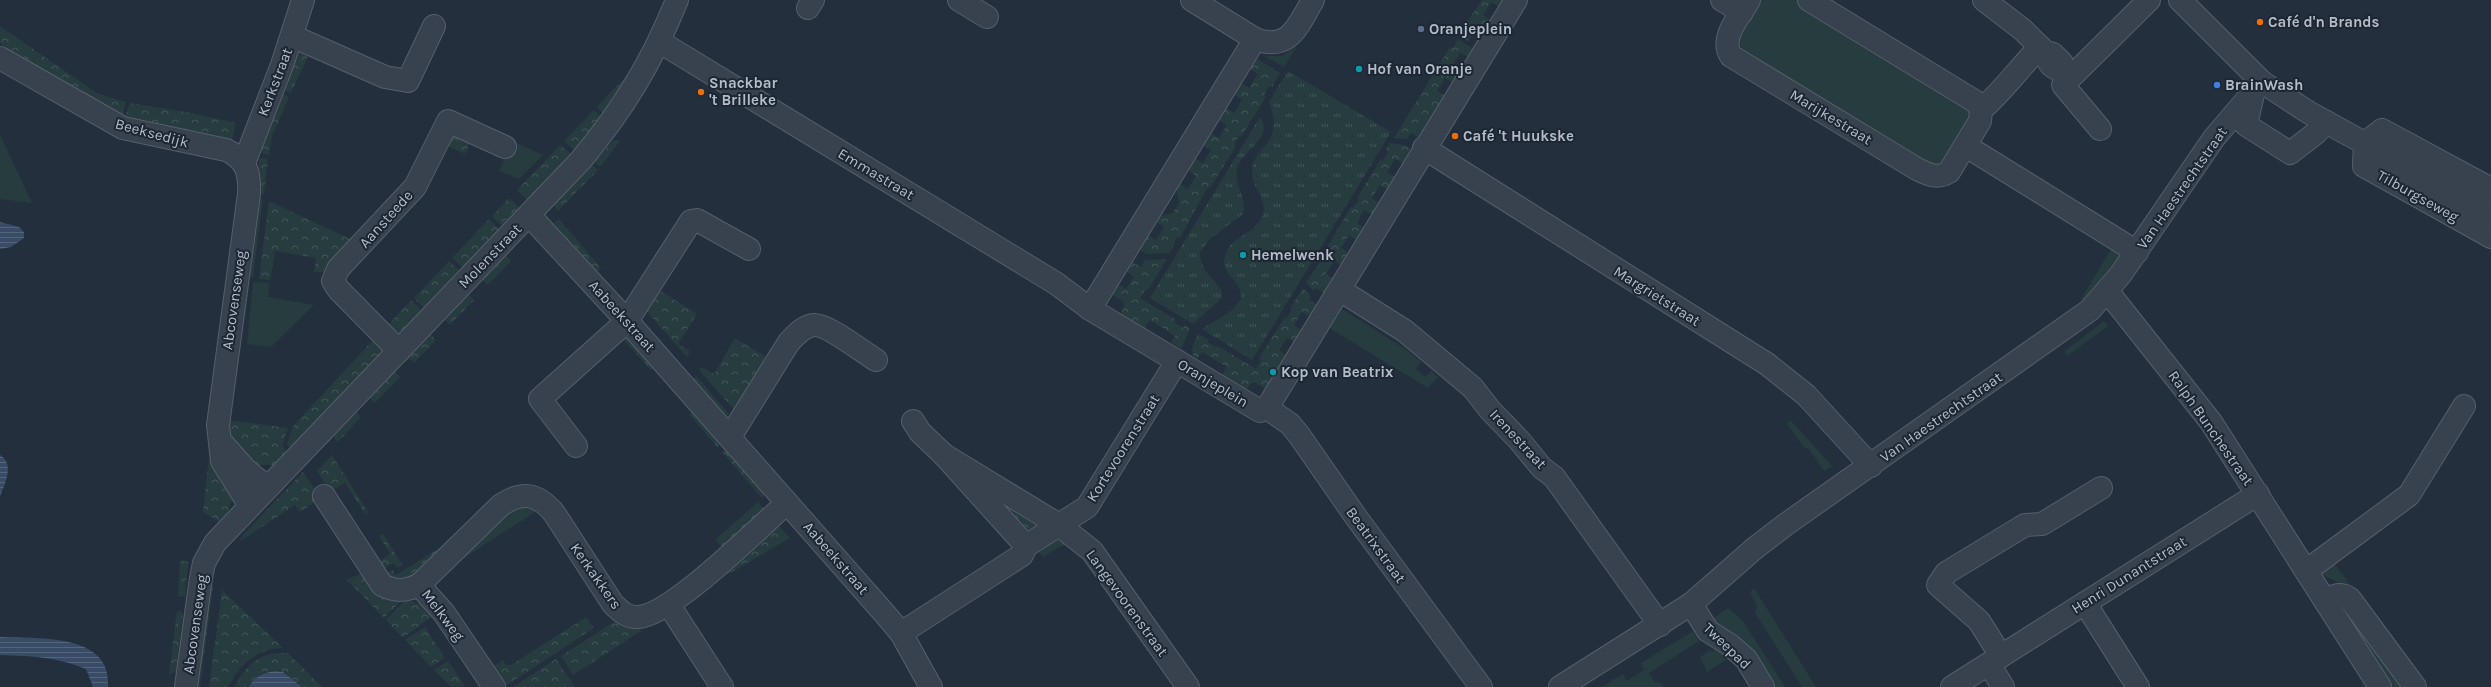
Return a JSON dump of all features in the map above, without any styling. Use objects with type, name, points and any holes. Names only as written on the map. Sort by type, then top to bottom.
[{"type":"street","name":"Kerkstraat","points":[[244,163],[292,36],[302,0]]},
{"type":"street","name":"Molenstraat","points":[[267,487],[529,215],[603,134],[634,91],[660,42],[677,0]]},
{"type":"street","points":[[959,0],[986,17]]},
{"type":"street","points":[[1192,0],[1255,39],[1268,44],[1284,41],[1292,34],[1313,0]]},
{"type":"street","name":"Oranjeplein","points":[[1090,308],[1260,411],[1267,408],[1340,290],[1424,148],[1516,0]]},
{"type":"street","name":"Marijkestraat","points":[[1722,0],[1746,6],[1727,38],[1726,49],[1731,56],[1929,176],[1941,177],[1949,172],[1980,121],[1981,110]]},
{"type":"street","points":[[1809,0],[1969,97],[1976,102],[1981,110],[2002,91],[2014,73],[2042,49]]},
{"type":"street","points":[[1984,0],[2042,49],[2049,63],[2056,69],[2066,74]]},
{"type":"street","points":[[2100,129],[2063,84],[2066,74],[2149,0]]},
{"type":"street","name":"Tilburgseweg","points":[[2180,0],[2257,87],[2326,122],[2491,213]]},
{"type":"street","points":[[292,36],[385,77],[408,81],[434,26]]},
{"type":"street","points":[[1090,308],[1255,39]]},
{"type":"street","name":"Emmastraat","points":[[660,42],[1050,280],[1090,308]]},
{"type":"street","name":"Beeksedijk","points":[[0,58],[123,128],[226,150],[236,155],[244,163]]},
{"type":"street","points":[[2257,87],[2246,124],[2290,153],[2316,133],[2326,122]]},
{"type":"street","name":"Van Haestrechtstraat","points":[[1560,687],[1691,604],[1755,548],[2067,328],[2090,310],[2108,292],[2137,252],[2214,138],[2257,87]]},
{"type":"street","name":"Aansteede","points":[[399,351],[338,289],[333,281],[338,269],[415,187],[448,121],[505,147]]},
{"type":"street","points":[[2364,143],[2382,130],[2491,190]]},
{"type":"street","name":"Tilburgseweg","points":[[2364,143],[2364,166],[2491,237]]},
{"type":"street","points":[[1966,146],[2137,252]]},
{"type":"street","name":"Margrietstraat","points":[[1424,148],[1767,364],[1806,395],[1871,466]]},
{"type":"street","name":"Abcovenseweg","points":[[244,163],[250,178],[249,194],[218,417],[222,461],[250,506]]},
{"type":"street","name":"Aabeekstraat","points":[[529,215],[627,321],[901,633],[931,687]]},
{"type":"street","points":[[576,446],[540,399],[627,321],[691,222],[697,220],[749,249]]},
{"type":"street","name":"Irenestraat","points":[[1340,290],[1405,331],[1473,388],[1542,468],[1554,477],[1660,625]]},
{"type":"street","name":"Ralph Bunchestraat","points":[[2108,292],[2190,393],[2258,494],[2380,687]]},
{"type":"street","points":[[730,437],[789,342],[801,330],[814,325],[825,328],[876,360]]},
{"type":"street","name":"Kortevoorenstraat","points":[[901,633],[1022,555],[1026,546],[1087,507],[1177,362]]},
{"type":"street","points":[[2306,571],[2409,495],[2464,406]]},
{"type":"street","name":"Beatrixstraat","points":[[1267,408],[1290,424],[1299,435],[1360,524],[1481,687]]},
{"type":"street","points":[[913,421],[920,432],[944,455],[1026,546]]},
{"type":"street","points":[[219,439],[246,470],[267,487]]},
{"type":"street","points":[[944,455],[1059,525]]},
{"type":"street","name":"Abcovenseweg","points":[[186,687],[204,563],[215,543],[267,487]]},
{"type":"street","points":[[2003,687],[1995,660],[1979,620],[1938,585],[1946,573],[2025,525],[2042,524],[2101,488]]},
{"type":"street","name":"Henri Dunantstraat","points":[[1952,687],[2258,494]]},
{"type":"street","name":"Melkweg","points":[[324,496],[382,585],[397,590],[409,590],[420,585],[444,613],[494,687]]},
{"type":"street","name":"Kerkakkers","points":[[420,585],[501,506],[512,498],[525,496],[543,501],[551,510],[612,604],[622,613],[638,617],[669,605],[787,503]]},
{"type":"street","name":"Langevoorenstraat","points":[[1059,525],[1092,551],[1188,687]]},
{"type":"street","points":[[2325,601],[2339,595],[2345,595],[2350,599],[2415,687]]},
{"type":"street","points":[[2085,603],[2138,687]]},
{"type":"street","name":"Tweepad","points":[[1691,604],[1708,631],[1730,644],[1746,660],[1763,687]]},
{"type":"street","points":[[669,605],[722,687]]},
{"type":"green space","points":[[1482,0],[1508,0],[1503,9],[1491,2],[1483,15],[1494,23],[1487,34],[1476,27],[1468,41],[1458,35]]},
{"type":"green space","points":[[1757,0],[1799,0],[1798,4],[1973,112],[1949,159],[1933,168],[1910,152],[1752,56],[1741,56],[1735,37]]},
{"type":"green space","points":[[0,26],[98,94],[126,102],[121,118],[5,49],[0,42]]},
{"type":"green space","points":[[1458,39],[1477,51],[1472,59],[1460,53],[1452,66],[1464,73],[1456,85],[1445,78],[1437,91],[1448,98],[1423,140],[1411,133],[1407,139],[1394,138],[1450,47],[1453,48]]},
{"type":"green space","points":[[1297,46],[1284,67],[1264,56],[1282,56]]},
{"type":"green space","points":[[295,48],[309,54],[291,93],[280,89]]},
{"type":"green space","points":[[1253,56],[1280,73],[1272,87],[1269,86],[1264,95],[1266,97],[1241,137],[1239,136],[1234,145],[1236,146],[1210,188],[1208,187],[1180,238],[1177,237],[1170,253],[1146,254],[1136,247],[1145,233],[1156,240],[1164,227],[1153,220],[1154,218],[1173,213],[1179,202],[1176,182],[1188,189],[1196,176],[1185,168],[1192,157],[1203,163],[1211,150],[1200,143],[1207,131],[1219,138],[1227,125],[1215,118],[1223,106],[1234,113],[1242,100],[1231,92],[1238,81],[1249,88],[1258,74],[1246,67]]},
{"type":"green space","points":[[631,71],[605,116],[597,107]]},
{"type":"green space","points":[[1288,71],[1391,132],[1252,360],[1202,329],[1231,311],[1241,299],[1239,287],[1226,268],[1224,262],[1225,256],[1232,244],[1254,228],[1262,217],[1264,205],[1254,183],[1252,171],[1257,155],[1267,143],[1274,127],[1269,102]]},
{"type":"green space","points":[[279,92],[289,97],[272,136],[269,155],[263,154],[261,149]]},
{"type":"green space","points":[[130,103],[192,113],[236,123],[232,140],[125,119]]},
{"type":"green space","points":[[594,110],[603,118],[576,152],[564,141]]},
{"type":"green space","points":[[1260,117],[1263,124],[1261,137],[1241,160],[1238,166],[1237,179],[1243,202],[1243,214],[1211,238],[1200,252],[1202,264],[1222,291],[1222,298],[1193,324],[1150,298]]},
{"type":"green space","points":[[0,135],[32,203],[0,199]]},
{"type":"green space","points":[[452,135],[471,141],[465,154],[445,145]]},
{"type":"green space","points":[[614,140],[620,141],[600,167],[595,162]]},
{"type":"green space","points":[[512,141],[543,155],[519,179],[499,171]]},
{"type":"green space","points":[[1390,143],[1404,145],[1415,152],[1407,166],[1395,159],[1387,172],[1398,180],[1391,192],[1380,185],[1372,198],[1383,205],[1376,217],[1364,210],[1357,223],[1368,230],[1360,242],[1349,235],[1341,248],[1352,255],[1345,267],[1334,261],[1326,274],[1337,281],[1328,295],[1316,288],[1314,291],[1306,282],[1323,258],[1322,256],[1351,207],[1353,208],[1359,200],[1357,198],[1381,159],[1383,161],[1388,152],[1386,150]]},
{"type":"green space","points":[[560,145],[573,155],[529,202],[517,190]]},
{"type":"green space","points":[[259,158],[268,159],[264,194],[258,194]]},
{"type":"green space","points":[[593,165],[598,170],[558,211],[554,205]]},
{"type":"green space","points":[[258,198],[263,199],[253,278],[246,277]]},
{"type":"green space","points":[[509,198],[521,209],[504,228],[492,216]]},
{"type":"green space","points":[[269,201],[350,239],[353,243],[326,272],[314,272],[316,258],[275,251],[270,280],[259,279]]},
{"type":"green space","points":[[489,219],[501,231],[464,269],[452,258]]},
{"type":"green space","points":[[559,219],[601,268],[597,272],[554,223]]},
{"type":"green space","points":[[2111,249],[2123,256],[2083,302],[2081,299]]},
{"type":"green space","points":[[505,255],[511,261],[488,285],[482,279]]},
{"type":"green space","points":[[1167,259],[1148,290],[1146,289],[1140,298],[1176,320],[1174,322],[1183,328],[1185,325],[1190,329],[1181,349],[1171,342],[1175,336],[1150,320],[1142,331],[1119,317],[1124,307],[1124,302],[1109,293],[1115,283],[1126,289],[1134,277],[1123,269],[1129,260],[1141,267],[1145,260]]},
{"type":"green space","points":[[449,261],[461,272],[425,309],[414,298]]},
{"type":"green space","points":[[253,282],[269,283],[268,297],[314,305],[271,347],[247,344]]},
{"type":"green space","points":[[656,288],[697,314],[678,344],[690,351],[687,357],[643,307]]},
{"type":"green space","points":[[1303,288],[1311,297],[1309,300],[1316,304],[1318,312],[1314,319],[1302,312],[1294,325],[1305,333],[1298,344],[1287,338],[1279,350],[1290,358],[1270,391],[1254,382],[1250,384],[1244,394],[1220,379],[1227,367],[1202,352],[1197,359],[1193,356],[1192,348],[1198,334],[1209,340],[1207,342],[1216,347],[1218,346],[1256,369],[1261,360],[1259,358],[1285,317],[1287,318],[1292,309],[1290,308]]},
{"type":"green space","points":[[468,294],[474,300],[450,325],[444,319]]},
{"type":"green space","points":[[411,300],[423,312],[397,339],[386,327]]},
{"type":"green space","points":[[1342,309],[1404,348],[1421,362],[1416,369],[1425,377],[1431,371],[1438,377],[1428,388],[1329,328]]},
{"type":"green space","points":[[2104,321],[2108,326],[2067,356],[2064,352]]},
{"type":"green space","points":[[623,333],[654,368],[651,370],[620,336]]},
{"type":"green space","points":[[430,334],[436,340],[414,363],[407,357]]},
{"type":"green space","points":[[376,337],[387,349],[291,449],[287,444],[294,425]]},
{"type":"green space","points":[[735,338],[771,360],[738,414],[699,370],[701,367],[714,374]]},
{"type":"green space","points":[[394,371],[400,377],[375,403],[368,397]]},
{"type":"green space","points":[[696,376],[729,414],[725,418],[692,380]]},
{"type":"green space","points":[[355,411],[361,417],[338,442],[334,438],[334,433]]},
{"type":"green space","points":[[692,412],[720,444],[717,447],[689,414]]},
{"type":"green space","points":[[227,420],[288,428],[282,446],[288,452],[274,465],[254,465],[229,435]]},
{"type":"green space","points":[[1790,420],[1832,466],[1824,471],[1808,448],[1805,449],[1787,424]]},
{"type":"green space","points":[[725,449],[765,495],[762,498],[722,452]]},
{"type":"green space","points":[[211,453],[232,499],[227,515],[221,523],[203,512],[209,458]]},
{"type":"green space","points":[[332,455],[368,512],[365,514],[345,483],[330,492],[317,471]]},
{"type":"green space","points":[[303,472],[321,498],[300,512],[295,505],[239,542],[242,536]]},
{"type":"green space","points":[[995,494],[1044,524],[1025,536]]},
{"type":"green space","points":[[758,502],[766,512],[724,549],[715,540]]},
{"type":"green space","points":[[515,505],[541,508],[450,567]]},
{"type":"green space","points":[[776,523],[790,538],[727,575],[723,569]]},
{"type":"green space","points":[[1058,532],[1071,540],[1043,557],[1035,547]]},
{"type":"green space","points":[[383,534],[403,565],[397,568],[393,563],[381,571],[378,562],[390,554],[379,536]]},
{"type":"green space","points":[[454,539],[425,567],[405,581],[384,575],[392,570],[396,575]]},
{"type":"green space","points":[[2331,559],[2352,587],[2350,588],[2322,575]]},
{"type":"green space","points":[[180,560],[188,562],[185,597],[178,596]]},
{"type":"green space","points":[[364,572],[402,600],[384,618],[347,580]]},
{"type":"green space","points":[[208,585],[213,586],[200,687],[194,687]]},
{"type":"green space","points":[[1754,588],[1816,687],[1802,687],[1755,613],[1757,607],[1750,592]]},
{"type":"green space","points":[[222,590],[283,648],[265,651],[250,659],[232,679],[228,687],[209,687]]},
{"type":"green space","points":[[406,599],[427,607],[435,614],[403,638],[386,620]]},
{"type":"green space","points":[[1728,608],[1743,621],[1785,687],[1771,687],[1710,620]]},
{"type":"green space","points":[[2345,608],[2406,687],[2391,687],[2343,612]]},
{"type":"green space","points":[[177,611],[183,612],[176,672],[169,674]]},
{"type":"green space","points":[[586,617],[594,628],[504,687],[487,670],[503,660],[506,665],[511,665]]},
{"type":"green space","points":[[614,622],[625,627],[639,627],[641,631],[573,675],[561,656]]},
{"type":"green space","points":[[425,627],[445,658],[431,667],[405,640]]},
{"type":"green space","points":[[1693,631],[1699,641],[1649,673],[1655,682],[1661,683],[1664,687],[1602,687],[1623,674],[1627,681],[1644,670],[1641,663]]},
{"type":"green space","points":[[1719,648],[1731,657],[1707,672],[1700,657],[1710,650],[1712,652]]},
{"type":"green space","points":[[288,653],[322,687],[303,687],[283,672],[273,671],[259,676],[249,687],[234,687],[248,667],[259,658],[273,654]]},
{"type":"green space","points":[[556,659],[575,687],[513,687]]},
{"type":"green space","points":[[448,661],[465,686],[451,687],[434,670]]},
{"type":"water","points":[[0,222],[19,227],[24,232],[24,238],[11,247],[0,249]]},
{"type":"water","points":[[0,455],[5,459],[8,474],[0,497]]},
{"type":"water","points":[[0,637],[51,639],[69,642],[85,648],[98,656],[106,669],[108,687],[93,687],[86,669],[65,662],[44,658],[0,655]]},
{"type":"water","points":[[275,671],[283,672],[302,687],[249,687],[254,680],[260,676]]},
{"type":"place","name":"Café d'n Brands","points":[[2260,22]]},
{"type":"place","name":"Oranjeplein","points":[[1421,29]]},
{"type":"place","name":"Hof van Oranje","points":[[1359,69]]},
{"type":"place","name":"BrainWash","points":[[2217,85]]},
{"type":"place","name":"Snackbar 't Brilleke","points":[[701,92]]},
{"type":"place","name":"Café 't Huukske","points":[[1455,136]]},
{"type":"place","name":"Hemelwenk","points":[[1243,255]]},
{"type":"place","name":"Kop van Beatrix","points":[[1273,372]]}]
